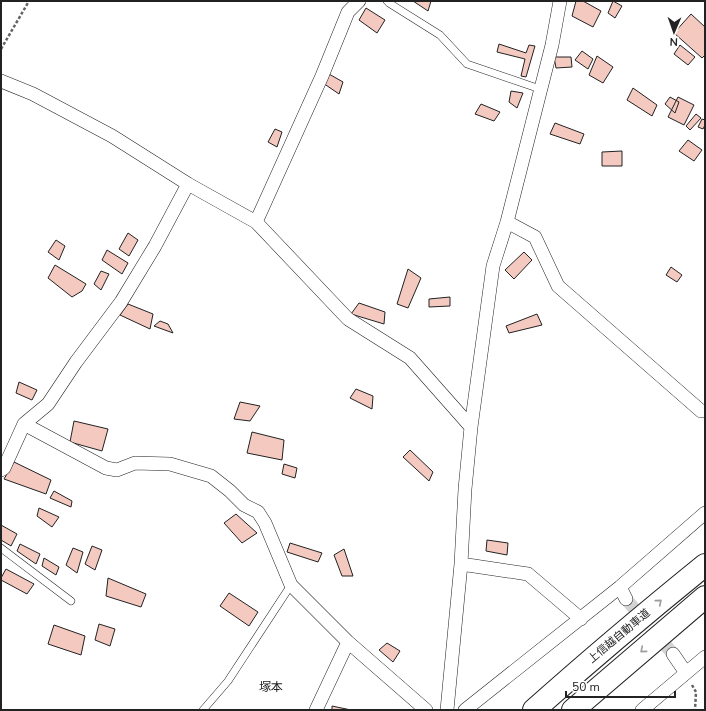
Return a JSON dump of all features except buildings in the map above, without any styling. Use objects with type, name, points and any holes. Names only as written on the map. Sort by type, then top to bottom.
[{"type":"highway","name":"上信越自動車道","points":[[534,710],[705,565]]},
{"type":"highway","points":[[573,710],[705,597]]},
{"type":"street","points":[[256,222],[322,76],[348,12],[359,1]]},
{"type":"street","points":[[447,710],[471,427],[493,266],[507,222],[552,45],[560,1]]},
{"type":"street","points":[[1,80],[33,94],[112,136],[188,184],[256,222],[348,319],[410,358],[471,427]]},
{"type":"street","points":[[1,470],[4,468],[24,424],[48,404],[76,362],[122,302],[155,246],[188,184]]},
{"type":"street","points":[[507,222],[535,237],[558,286],[701,411],[705,411]]},
{"type":"street","points":[[24,424],[106,468],[117,470],[135,462],[170,464],[211,476],[230,491],[244,505],[258,512],[265,523],[291,585],[348,642],[426,710]]},
{"type":"street","points":[[465,710],[581,619],[705,514]]},
{"type":"street","points":[[460,564],[528,574],[581,619]]},
{"type":"street","points":[[620,587],[626,599]]},
{"type":"street","points":[[316,710],[348,642]]},
{"type":"street","points":[[673,654],[686,673]]},
{"type":"street","points":[[642,710],[705,657]]},
{"type":"lane","points":[[387,1],[440,35],[467,64],[540,89]]},
{"type":"lane","points":[[1,548],[70,601]]},
{"type":"lane","points":[[203,710],[228,681],[291,585]]},
{"type":"path","points":[[1,50],[29,1]]},
{"type":"path","points":[[686,673],[696,692],[696,710]]},
{"type":"tunnel","points":[[626,599],[673,654]]},
{"type":"district","name":"塚本","points":[[271,687]]}]
